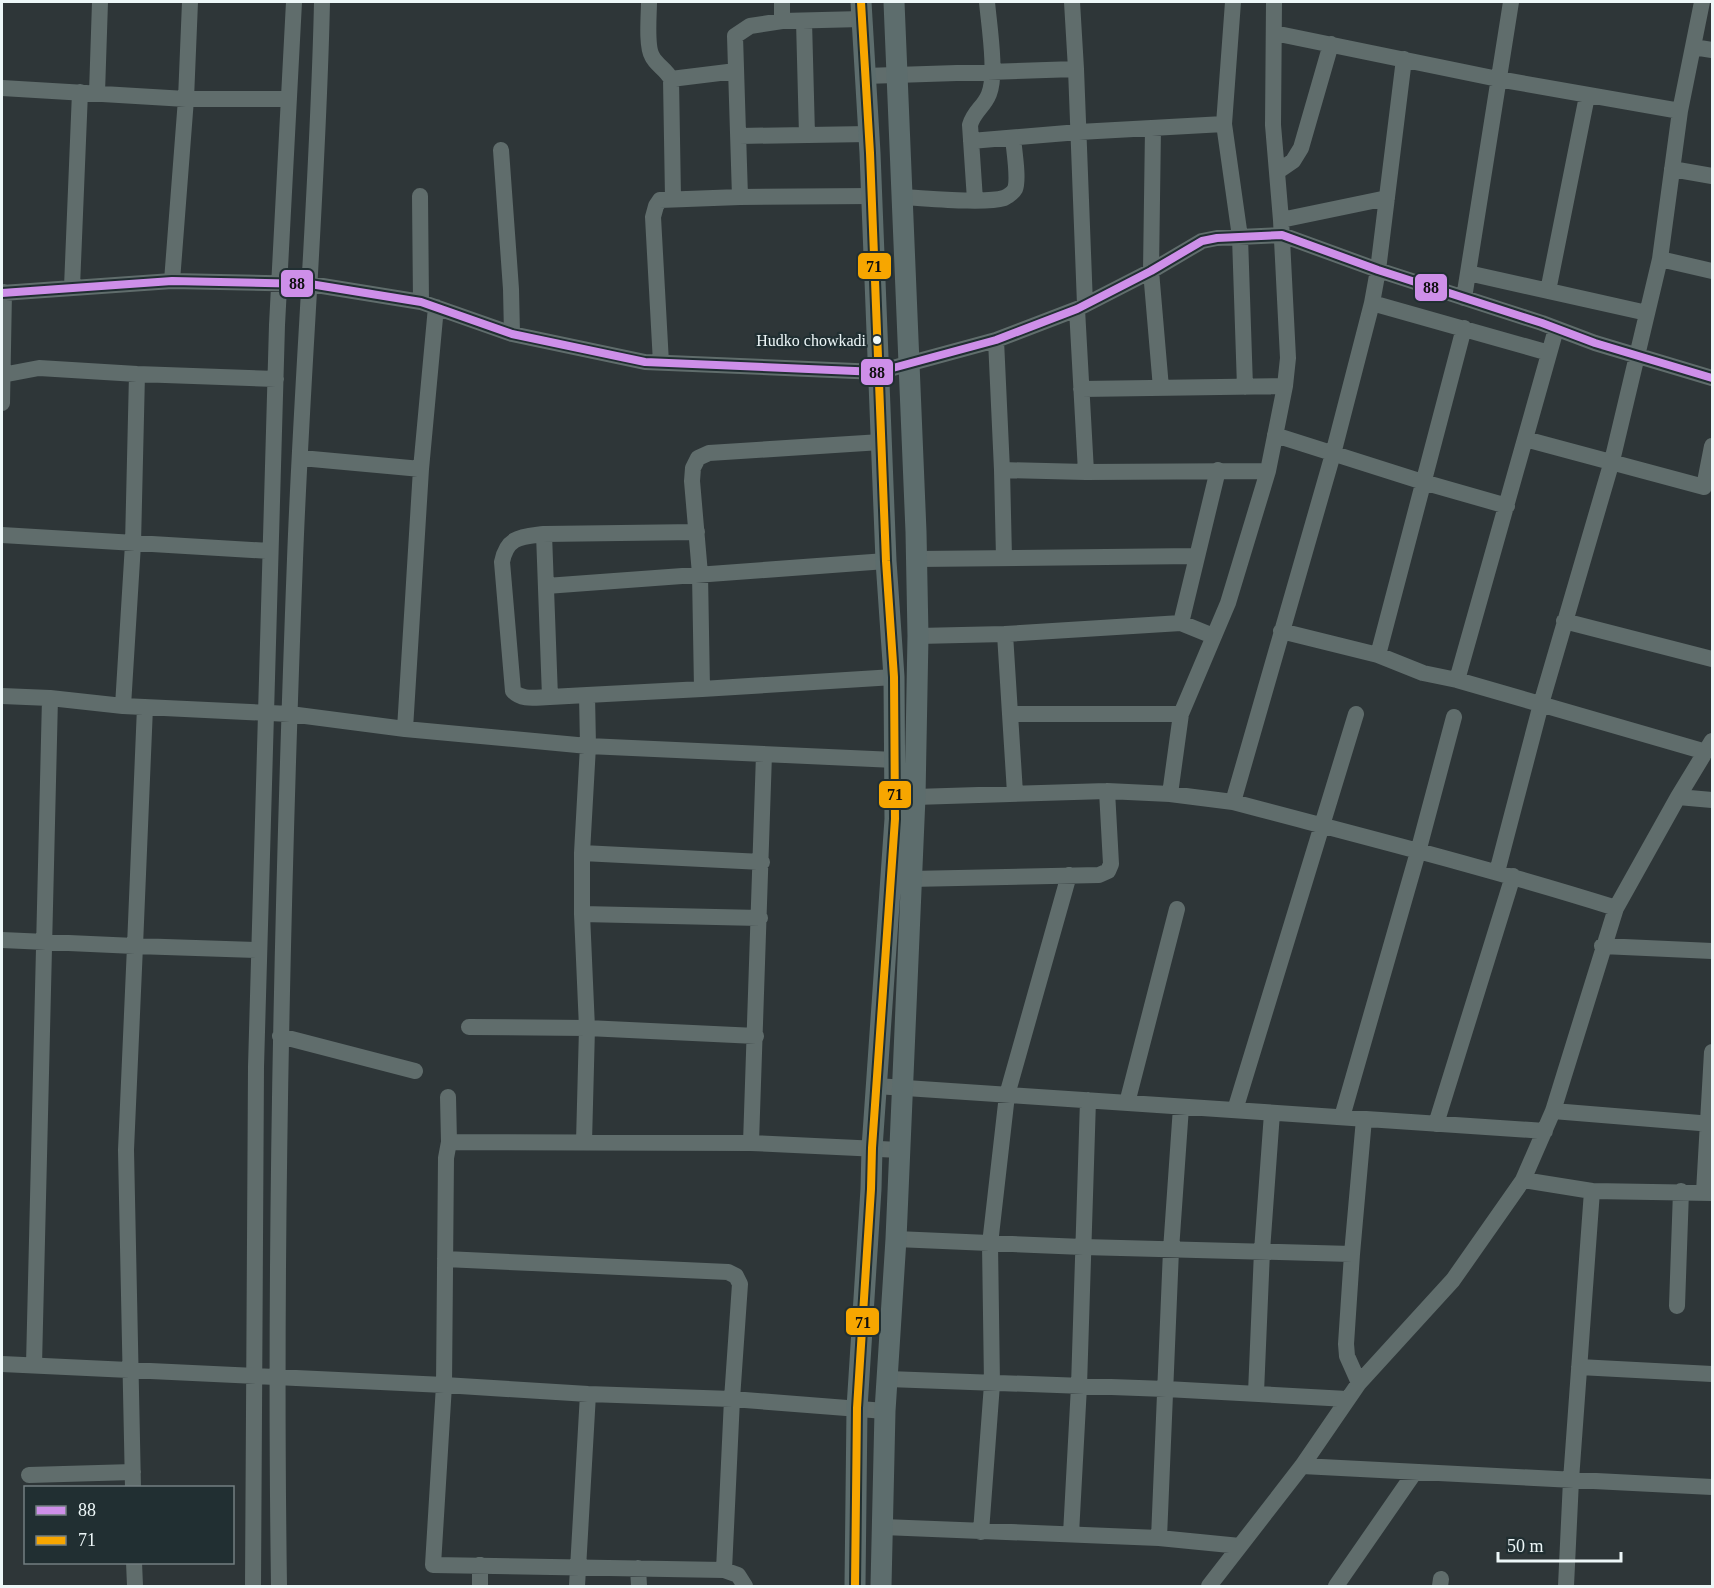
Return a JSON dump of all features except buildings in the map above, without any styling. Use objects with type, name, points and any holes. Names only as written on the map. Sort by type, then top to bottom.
[{"type":"main road","points":[[881,1587],[885,1411],[896,1239],[915,797],[918,636],[917,558],[894,2]]},
{"type":"main road","points":[[855,1587],[857,1408],[895,819],[894,677],[886,561],[872,195],[861,10]]},
{"type":"street","points":[[72,287],[88,93],[100,2]]},
{"type":"street","points":[[172,281],[186,99],[190,2]]},
{"type":"street","points":[[253,1587],[256,1067],[259,950],[276,379],[294,2]]},
{"type":"street","points":[[279,1587],[276,1377],[280,1036],[290,714],[320,105],[322,2]]},
{"type":"street","points":[[649,2],[649,45],[652,56],[667,71],[671,79],[673,198]]},
{"type":"street","points":[[782,2],[782,21]]},
{"type":"street","points":[[975,200],[970,125],[973,115],[991,92],[992,72],[987,2]]},
{"type":"street","points":[[1072,2],[1079,132],[1081,389],[1086,472]]},
{"type":"street","points":[[1233,2],[1224,124],[1240,237],[1245,387]]},
{"type":"street","points":[[1170,794],[1181,714],[1228,603],[1268,471],[1285,386],[1288,358],[1282,228],[1273,125],[1274,2]]},
{"type":"street","points":[[1464,298],[1511,2]]},
{"type":"street","points":[[1436,1124],[1505,874],[1541,704],[1612,461],[1647,314],[1660,259],[1680,111],[1702,2]]},
{"type":"street","points":[[740,197],[735,36],[750,26],[782,21],[804,21],[861,10]]},
{"type":"street","points":[[804,21],[807,135]]},
{"type":"street","points":[[1274,33],[1498,79],[1680,111]]},
{"type":"street","points":[[1277,172],[1293,161],[1301,148],[1331,44]]},
{"type":"street","points":[[1693,47],[1713,50]]},
{"type":"street","points":[[1233,802],[1333,454],[1372,303],[1404,59]]},
{"type":"street","points":[[865,76],[1076,69]]},
{"type":"street","points":[[671,79],[736,71]]},
{"type":"street","points":[[2,88],[186,99],[289,99]]},
{"type":"street","points":[[1548,291],[1587,96]]},
{"type":"street","points":[[971,141],[1224,124]]},
{"type":"street","points":[[1153,128],[1151,271],[1161,388]]},
{"type":"street","points":[[739,136],[869,134]]},
{"type":"street","points":[[902,197],[975,200],[1002,199],[1011,195],[1015,189],[1013,138]]},
{"type":"street","points":[[501,150],[512,289],[512,334]]},
{"type":"street","points":[[1672,169],[1713,176]]},
{"type":"street","points":[[661,363],[653,217],[660,200],[872,195]]},
{"type":"street","points":[[405,729],[421,469],[428,305],[420,196]]},
{"type":"street","points":[[2,403],[3,292],[172,281],[310,284],[428,305],[512,334],[645,362],[878,372],[996,340],[1081,307],[1151,271],[1202,241],[1240,237],[1282,228],[1387,198]]},
{"type":"street","points":[[1282,228],[1378,270],[1637,356],[1713,378]]},
{"type":"street","points":[[1660,259],[1713,271]]},
{"type":"street","points":[[1468,273],[1647,314]]},
{"type":"street","points":[[1372,303],[1549,353]]},
{"type":"street","points":[[1378,655],[1464,328]]},
{"type":"street","points":[[1457,680],[1556,329]]},
{"type":"street","points":[[996,340],[1004,558]]},
{"type":"street","points":[[2,375],[39,368],[276,379]]},
{"type":"street","points":[[123,706],[133,544],[137,374]]},
{"type":"street","points":[[1081,389],[1285,386]]},
{"type":"street","points":[[1275,435],[1507,506]]},
{"type":"street","points":[[1525,439],[1708,488],[1713,446]]},
{"type":"street","points":[[702,689],[700,574],[692,481],[693,468],[698,458],[709,453],[881,442]]},
{"type":"street","points":[[301,458],[421,469]]},
{"type":"street","points":[[1002,470],[1268,471]]},
{"type":"street","points":[[1181,622],[1218,470]]},
{"type":"street","points":[[697,532],[544,534],[517,538],[504,551],[502,562],[513,691],[518,696],[527,698],[894,677]]},
{"type":"street","points":[[544,534],[550,697]]},
{"type":"street","points":[[2,535],[270,551]]},
{"type":"street","points":[[917,558],[1196,556]]},
{"type":"street","points":[[546,586],[886,561]]},
{"type":"street","points":[[1564,621],[1713,658]]},
{"type":"street","points":[[918,636],[1005,634],[1181,622],[1213,636]]},
{"type":"street","points":[[1209,1587],[1302,1466],[1359,1383],[1453,1280],[1522,1180],[1553,1111],[1602,946],[1616,908],[1709,746],[1423,673],[1378,655],[1281,631]]},
{"type":"street","points":[[1005,634],[1015,793]]},
{"type":"street","points":[[584,1142],[587,1028],[582,853],[588,746],[587,694]]},
{"type":"street","points":[[2,696],[50,698],[123,706],[290,714],[405,729],[588,746],[895,760]]},
{"type":"street","points":[[34,1365],[50,698]]},
{"type":"street","points":[[29,1475],[133,1480],[126,1150],[145,707]]},
{"type":"street","points":[[1010,714],[1181,714]]},
{"type":"street","points":[[1235,1110],[1356,714]]},
{"type":"street","points":[[1342,1118],[1454,717]]},
{"type":"street","points":[[751,1143],[764,754]]},
{"type":"street","points":[[915,797],[1107,790],[1170,794],[1233,802],[1505,874],[1616,908]]},
{"type":"street","points":[[910,879],[1099,875],[1108,871],[1111,864],[1107,790]]},
{"type":"street","points":[[1678,797],[1713,800]]},
{"type":"street","points":[[582,853],[762,862]]},
{"type":"street","points":[[981,1532],[992,1384],[990,1244],[1007,1095],[1069,875]]},
{"type":"street","points":[[1127,1103],[1177,909]]},
{"type":"street","points":[[582,914],[760,918]]},
{"type":"street","points":[[2,940],[259,950]]},
{"type":"street","points":[[1602,946],[1713,951]]},
{"type":"street","points":[[469,1028],[587,1028],[756,1036]]},
{"type":"street","points":[[280,1036],[415,1071]]},
{"type":"street","points":[[1522,1180],[1592,1191],[1708,1193],[1713,1052]]},
{"type":"street","points":[[876,1086],[1545,1131]]},
{"type":"street","points":[[448,1097],[444,1385],[433,1565],[724,1570],[738,1575],[745,1587]]},
{"type":"street","points":[[1071,1534],[1088,1100]]},
{"type":"street","points":[[1159,1538],[1171,1250],[1181,1107]]},
{"type":"street","points":[[1553,1111],[1710,1123]]},
{"type":"street","points":[[1256,1393],[1262,1251],[1272,1113]]},
{"type":"street","points":[[1359,1383],[1347,1356],[1346,1344],[1364,1119]]},
{"type":"street","points":[[449,1142],[751,1143],[900,1150]]},
{"type":"street","points":[[1566,1587],[1571,1480],[1592,1191]]},
{"type":"street","points":[[1677,1306],[1681,1191]]},
{"type":"street","points":[[896,1239],[1171,1250],[1352,1254]]},
{"type":"street","points":[[445,1259],[728,1272],[736,1276],[740,1284],[724,1570]]},
{"type":"street","points":[[2,1364],[588,1394],[732,1399],[885,1411]]},
{"type":"street","points":[[1579,1367],[1713,1374]]},
{"type":"street","points":[[888,1380],[1166,1389],[1347,1399]]},
{"type":"street","points":[[577,1587],[588,1394]]},
{"type":"street","points":[[1302,1466],[1713,1487]]},
{"type":"street","points":[[1336,1587],[1415,1472]]},
{"type":"street","points":[[883,1527],[1159,1538],[1240,1546]]},
{"type":"street","points":[[134,1564],[135,1587]]},
{"type":"street","points":[[480,1565],[480,1587]]},
{"type":"street","points":[[638,1568],[639,1587]]},
{"type":"transit line","name":"71","points":[[855,1586],[857,1408],[895,819],[894,677],[886,561],[870,153],[861,2]]},
{"type":"transit line","name":"88","points":[[2,293],[172,281],[310,284],[421,302],[512,334],[645,362],[878,372],[996,340],[1077,309],[1151,271],[1202,241],[1217,238],[1282,235],[1595,343],[1712,378]]},
{"type":"place","name":"Hudko chowkadi","points":[[877,340]]}]
